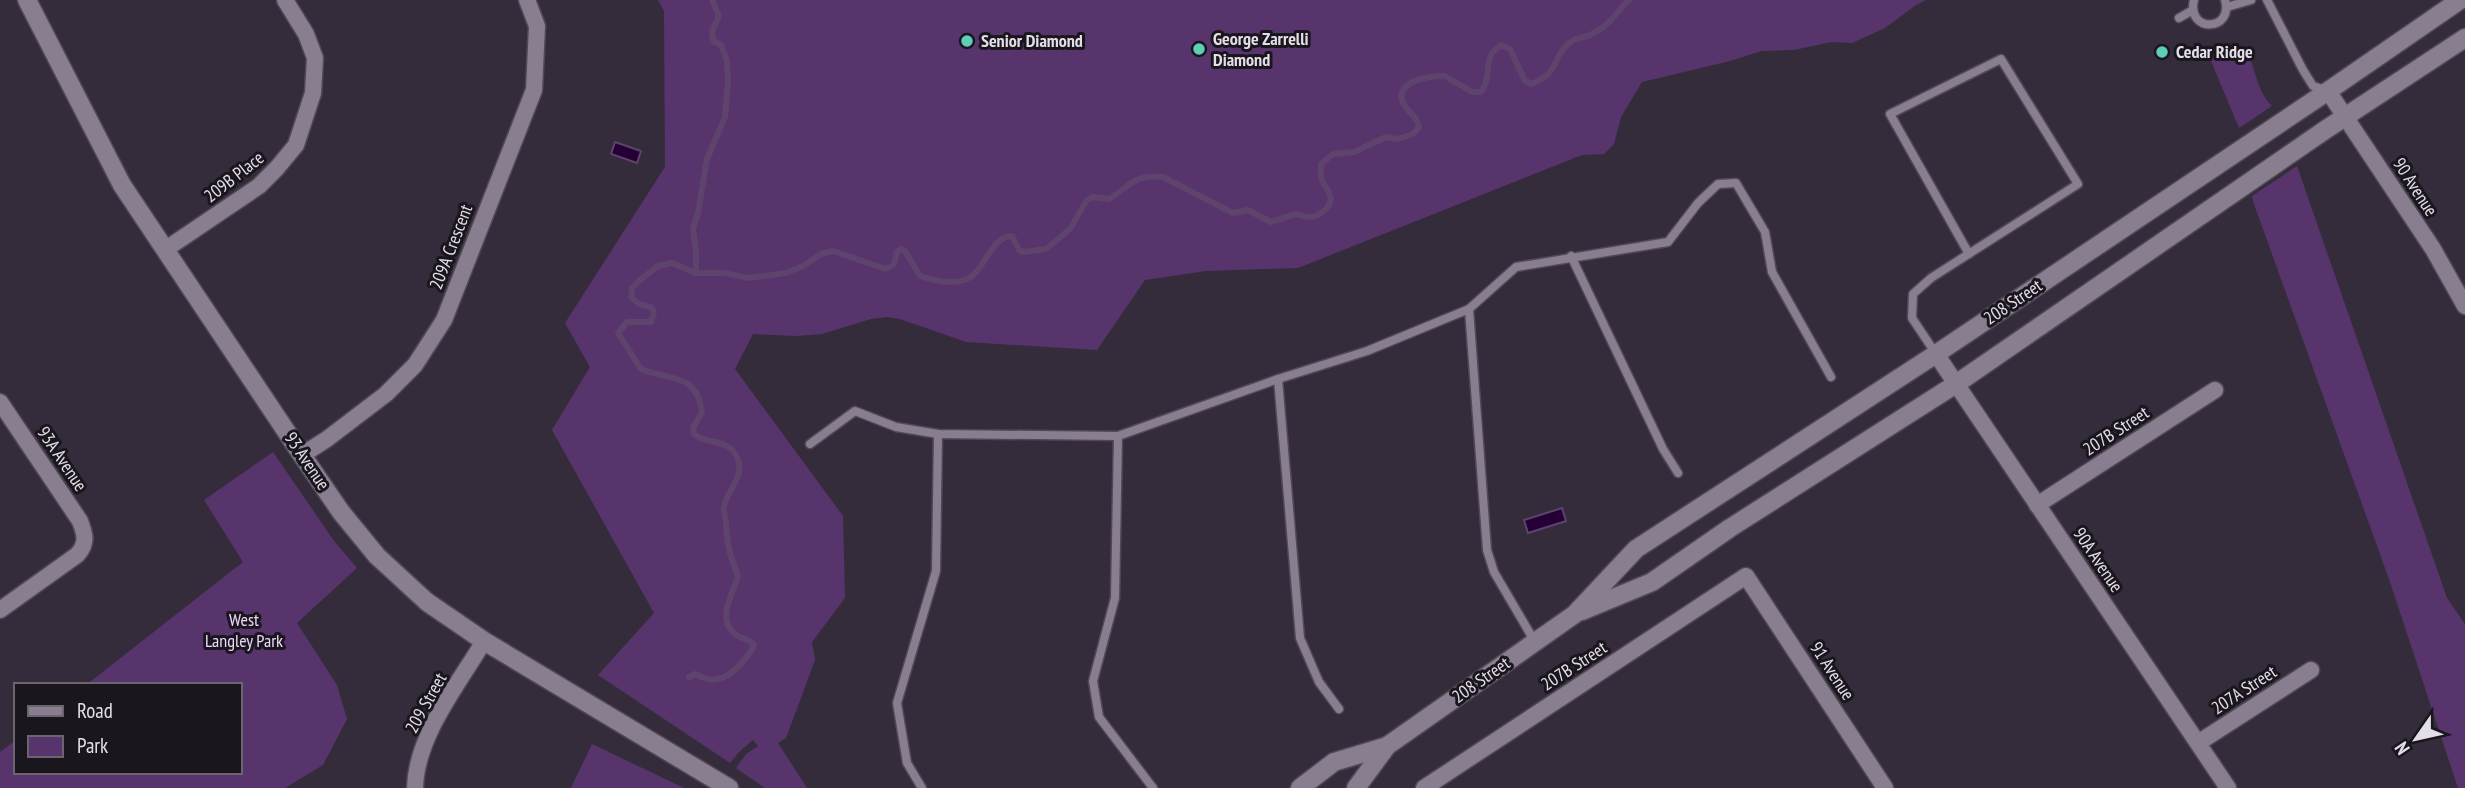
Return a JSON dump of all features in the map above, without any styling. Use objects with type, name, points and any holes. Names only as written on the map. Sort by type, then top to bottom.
[{"type":"main road","name":"93 Avenue","points":[[27,0],[122,185],[341,512],[377,556],[428,602],[484,641],[729,788]]},
{"type":"main road","name":"208 Street","points":[[1300,788],[1334,762],[1387,746],[1575,614],[1636,549],[1936,354],[2460,0]]},
{"type":"main road","name":"208 Street","points":[[1575,614],[1652,582],[1730,528],[1956,384],[2345,117],[2465,38]]},
{"type":"main road","name":"208 Street","points":[[1356,788],[1387,746]]},
{"type":"street","name":"209B Place","points":[[166,249],[259,186],[296,145],[313,93],[314,58],[306,34],[285,0]]},
{"type":"street","name":"209A Crescent","points":[[302,455],[386,394],[415,365],[444,320],[534,90],[537,26],[527,0]]},
{"type":"street","name":"90 Avenue","points":[[2328,91],[2433,249],[2465,306]]},
{"type":"street","name":"90A Avenue","points":[[1936,354],[2228,788]]},
{"type":"street","name":"207B Street","points":[[2037,505],[2215,390]]},
{"type":"street","name":"93A Avenue","points":[[0,402],[80,521],[85,541],[77,555],[0,610]]},
{"type":"street","name":"207B Street","points":[[1424,788],[1746,576]]},
{"type":"street","name":"91 Avenue","points":[[1746,576],[1885,788]]},
{"type":"street","name":"209 Street","points":[[415,788],[419,755],[484,641]]},
{"type":"street","name":"207A Street","points":[[2198,743],[2311,670]]},
{"type":"lane","points":[[2179,18],[2193,5],[2199,21],[2209,25],[2220,21],[2227,12],[2226,3],[2251,0]]},
{"type":"lane","points":[[2267,0],[2313,86],[2328,91]]},
{"type":"lane","points":[[1936,354],[1912,318],[1913,294],[1931,278],[1969,254],[2078,184],[2001,59],[1890,114],[1969,254]]},
{"type":"lane","points":[[810,444],[855,411],[896,427],[938,434],[1118,436],[1278,379],[1367,351],[1469,309],[1516,267],[1668,242],[1698,203],[1718,184],[1736,183],[1765,232],[1772,272],[1831,377]]},
{"type":"lane","points":[[1571,257],[1678,473]]},
{"type":"lane","points":[[1469,309],[1487,550],[1494,572],[1535,642]]},
{"type":"lane","points":[[1278,379],[1300,638],[1319,682],[1339,709]]},
{"type":"lane","points":[[922,788],[908,763],[897,703],[936,571],[938,434]]},
{"type":"lane","points":[[1118,436],[1115,598],[1093,681],[1099,717],[1153,788]]},
{"type":"green space","points":[[658,0],[1926,0],[1885,28],[1852,43],[1831,42],[1794,50],[1761,51],[1642,82],[1621,117],[1614,144],[1604,154],[1582,155],[1298,268],[1206,271],[1145,280],[1097,350],[966,342],[887,317],[871,319],[822,334],[753,334],[735,369],[843,516],[845,598],[812,642],[815,660],[786,738],[778,743],[807,788],[765,788],[736,768],[746,754],[758,746],[753,740],[730,763],[598,675],[654,613],[552,430],[590,367],[565,323],[665,167],[664,11]]},
{"type":"green space","points":[[2244,47],[2259,86],[2272,106],[2239,128],[2211,61],[2213,57],[2227,54],[2228,48]]},
{"type":"green space","points":[[2297,166],[2447,598],[2465,624],[2465,788],[2458,788],[2390,582],[2254,204],[2252,196]]},
{"type":"green space","name":"West Langley Park","points":[[273,452],[334,541],[357,568],[297,623],[337,685],[347,719],[323,765],[285,788],[0,788],[0,752],[14,742],[14,774],[242,774],[242,683],[89,683],[243,562],[204,500]]},
{"type":"green space","points":[[592,744],[684,788],[571,788]]},
{"type":"shaded area","points":[[615,142],[641,151],[637,163],[611,154]]},
{"type":"shaded area","points":[[1562,508],[1566,521],[1528,533],[1524,520]]},
{"type":"waterway","points":[[696,273],[693,229],[707,159],[725,117],[728,81],[727,61],[721,45],[713,41],[712,31],[719,16],[712,0]]},
{"type":"waterway","points":[[689,677],[695,674],[711,679],[728,675],[748,656],[754,645],[729,628],[726,614],[738,576],[729,550],[724,509],[739,474],[738,459],[729,447],[694,434],[693,428],[702,412],[694,390],[680,380],[641,369],[618,333],[627,322],[651,322],[654,312],[651,307],[639,304],[631,297],[632,288],[658,266],[672,263],[696,273],[724,273],[749,278],[786,273],[821,254],[833,251],[886,269],[894,264],[897,252],[901,249],[905,251],[920,276],[942,281],[964,280],[977,271],[993,248],[1004,238],[1012,236],[1019,250],[1023,252],[1046,249],[1070,229],[1087,200],[1093,197],[1109,199],[1145,177],[1163,177],[1233,213],[1248,210],[1271,222],[1295,215],[1313,217],[1325,210],[1331,199],[1321,179],[1321,164],[1333,154],[1354,152],[1386,137],[1398,139],[1413,134],[1419,127],[1417,120],[1403,103],[1402,95],[1409,84],[1423,78],[1445,76],[1472,92],[1481,92],[1491,55],[1501,45],[1510,49],[1525,81],[1531,84],[1541,80],[1552,70],[1565,46],[1603,27],[1629,0]]},
{"type":"place","name":"Senior Diamond","points":[[967,41]]},
{"type":"place","name":"George Zarrelli Diamond","points":[[1199,49]]},
{"type":"place","name":"Cedar Ridge","points":[[2162,52]]}]
